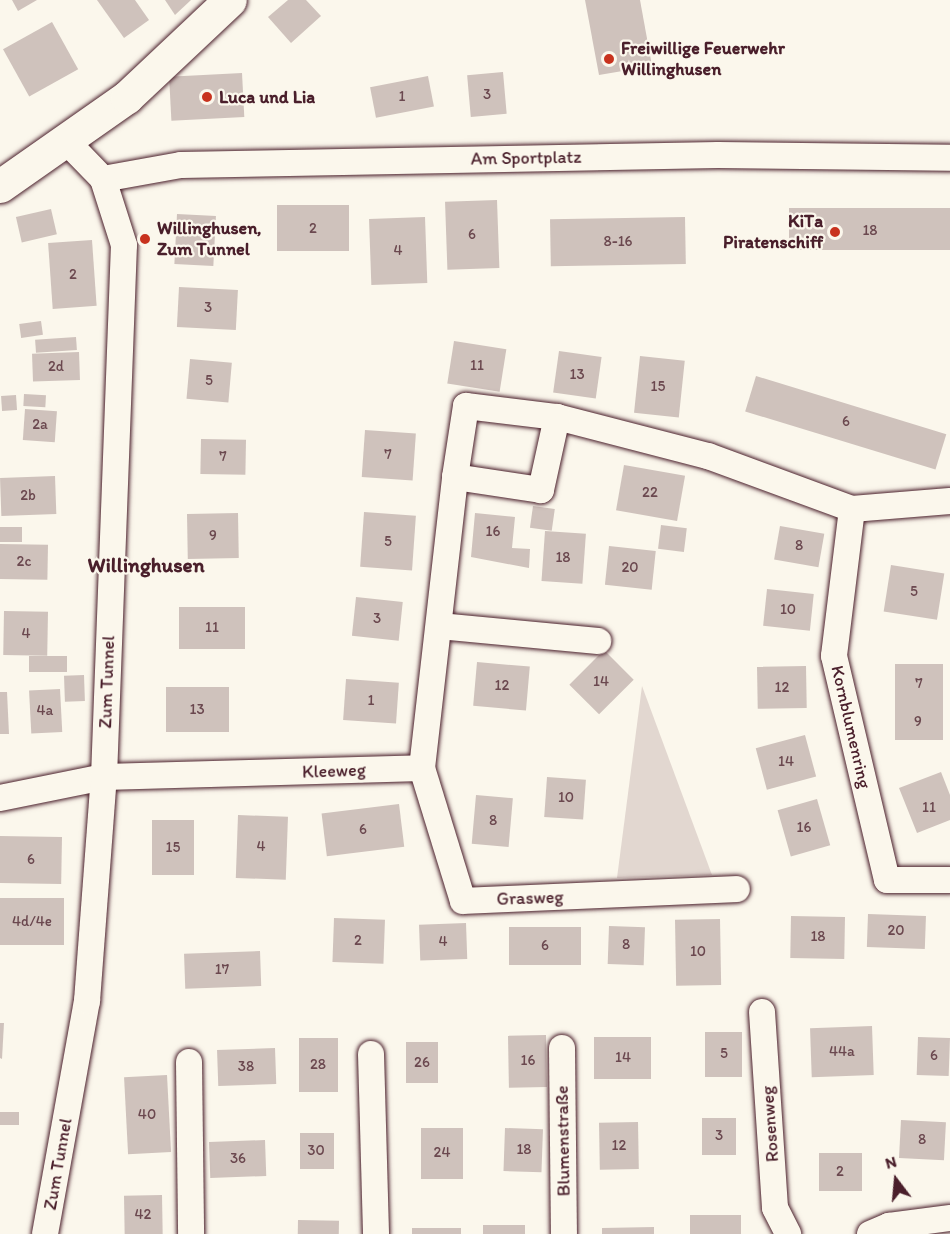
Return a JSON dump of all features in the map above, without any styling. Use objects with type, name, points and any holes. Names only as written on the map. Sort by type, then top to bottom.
[{"type":"street","points":[[0,186],[68,143],[127,97],[230,0]]},
{"type":"street","name":"Zum Tunnel","points":[[45,1234],[87,1001],[104,777],[124,245],[102,180],[68,143]]},
{"type":"street","name":"Am Sportplatz","points":[[102,180],[181,165],[718,155],[950,158]]},
{"type":"street","points":[[422,768],[455,477],[466,406],[557,417],[713,457],[852,509],[950,501]]},
{"type":"street","points":[[455,477],[541,490],[557,417]]},
{"type":"street","name":"Kornblumenring","points":[[852,509],[834,656],[887,880],[950,880]]},
{"type":"street","points":[[439,626],[598,641]]},
{"type":"street","name":"Kleeweg","points":[[0,798],[104,777],[422,768]]},
{"type":"street","name":"Grasweg","points":[[422,768],[463,901],[736,889]]},
{"type":"street","name":"Rosenweg","points":[[762,1012],[775,1208],[788,1234]]},
{"type":"street","name":"Blumenstraße","points":[[562,1048],[564,1234]]},
{"type":"street","points":[[371,1054],[375,1234]]},
{"type":"street","points":[[189,1062],[191,1234]]},
{"type":"street","points":[[870,1234],[888,1226],[950,1218]]},
{"type":"shaded area","points":[[642,686],[712,875],[617,878]]},
{"type":"building","points":[[12,0],[37,0],[18,11]]},
{"type":"building","points":[[97,0],[135,0],[149,20],[124,38]]},
{"type":"building","points":[[165,0],[191,0],[175,15]]},
{"type":"building","points":[[288,0],[306,0],[321,16],[291,43],[268,17]]},
{"type":"building","points":[[585,0],[640,0],[652,66],[599,75]]},
{"type":"building","points":[[52,22],[78,69],[29,96],[3,49]]},
{"type":"building","points":[[503,72],[507,114],[471,117],[467,75]]},
{"type":"building","name":"Luca und Lia","points":[[242,73],[244,117],[171,121],[169,77]]},
{"type":"building","points":[[428,76],[434,106],[376,118],[370,87]]},
{"type":"building","points":[[497,200],[499,268],[447,270],[445,202]]},
{"type":"building","points":[[277,205],[349,205],[349,251],[277,251]]},
{"type":"building","points":[[789,208],[950,208],[950,250],[789,250]]},
{"type":"building","points":[[51,209],[57,234],[22,242],[16,217]]},
{"type":"building","points":[[177,214],[216,216],[213,266],[174,264]]},
{"type":"building","points":[[425,217],[427,283],[371,285],[369,219]]},
{"type":"building","points":[[685,217],[686,264],[551,266],[550,219]]},
{"type":"building","points":[[92,240],[97,306],[53,309],[48,243]]},
{"type":"building","points":[[179,287],[238,290],[236,330],[177,327]]},
{"type":"building","points":[[41,321],[43,335],[21,338],[19,324]]},
{"type":"building","points":[[76,337],[77,350],[36,353],[35,340]]},
{"type":"building","points":[[454,341],[506,349],[500,392],[447,383]]},
{"type":"building","points":[[559,351],[602,357],[596,399],[553,393]]},
{"type":"building","points":[[79,352],[80,380],[33,382],[32,354]]},
{"type":"building","points":[[640,356],[685,361],[679,417],[634,413]]},
{"type":"building","points":[[190,359],[232,363],[228,403],[187,399]]},
{"type":"building","points":[[756,376],[946,434],[935,470],[745,411]]},
{"type":"building","points":[[24,394],[46,395],[45,407],[23,406]]},
{"type":"building","points":[[16,395],[17,410],[2,411],[1,396]]},
{"type":"building","points":[[25,409],[57,411],[55,442],[23,440]]},
{"type":"building","points":[[365,430],[416,434],[413,480],[362,477]]},
{"type":"building","points":[[201,439],[246,440],[245,475],[200,474]]},
{"type":"building","points":[[624,465],[685,476],[677,521],[616,510]]},
{"type":"building","points":[[55,476],[56,514],[1,516],[0,478]]},
{"type":"building","points":[[533,506],[555,509],[552,531],[530,528]]},
{"type":"building","points":[[364,512],[416,516],[412,570],[360,567]]},
{"type":"building","points":[[238,513],[239,558],[188,559],[187,514]]},
{"type":"building","points":[[475,513],[515,517],[512,548],[530,549],[529,568],[471,557]]},
{"type":"building","points":[[661,525],[687,528],[684,552],[658,549]]},
{"type":"building","points":[[780,526],[824,534],[818,567],[774,559]]},
{"type":"building","points":[[0,527],[22,527],[22,542],[0,542]]},
{"type":"building","points":[[545,531],[586,534],[582,584],[542,581]]},
{"type":"building","points":[[0,544],[48,545],[47,580],[0,579]]},
{"type":"building","points":[[609,546],[656,551],[652,590],[605,585]]},
{"type":"building","points":[[891,565],[944,573],[937,620],[884,611]]},
{"type":"building","points":[[767,589],[814,594],[810,631],[763,626]]},
{"type":"building","points":[[356,597],[403,602],[399,641],[352,636]]},
{"type":"building","points":[[179,607],[245,607],[245,649],[179,649]]},
{"type":"building","points":[[4,611],[48,612],[47,656],[3,655]]},
{"type":"building","points":[[604,650],[634,680],[599,714],[569,685]]},
{"type":"building","points":[[29,656],[67,656],[67,672],[29,672]]},
{"type":"building","points":[[477,662],[530,667],[526,710],[473,706]]},
{"type":"building","points":[[895,664],[943,664],[943,740],[895,740]]},
{"type":"building","points":[[806,666],[807,708],[758,709],[757,667]]},
{"type":"building","points":[[84,675],[85,701],[65,702],[64,676]]},
{"type":"building","points":[[346,679],[399,683],[396,724],[343,720]]},
{"type":"building","points":[[166,687],[229,687],[229,732],[166,732]]},
{"type":"building","points":[[60,689],[62,732],[31,734],[29,691]]},
{"type":"building","points":[[0,692],[7,692],[9,734],[0,734]]},
{"type":"building","points":[[805,735],[816,777],[767,790],[756,748]]},
{"type":"building","points":[[941,772],[950,795],[950,820],[917,833],[899,788]]},
{"type":"building","points":[[547,777],[586,780],[583,820],[544,817]]},
{"type":"building","points":[[476,795],[513,798],[509,847],[472,844]]},
{"type":"building","points":[[817,799],[830,845],[791,856],[778,810]]},
{"type":"building","points":[[399,804],[404,847],[327,856],[322,814]]},
{"type":"building","points":[[238,815],[288,817],[286,880],[236,878]]},
{"type":"building","points":[[152,820],[194,820],[194,875],[152,875]]},
{"type":"building","points":[[0,836],[62,837],[61,884],[0,883]]},
{"type":"building","points":[[0,898],[64,898],[64,945],[0,945]]},
{"type":"building","points":[[868,914],[926,916],[925,949],[867,947]]},
{"type":"building","points":[[791,916],[845,917],[844,959],[790,958]]},
{"type":"building","points":[[334,918],[385,920],[383,964],[332,962]]},
{"type":"building","points":[[720,919],[721,985],[676,986],[675,920]]},
{"type":"building","points":[[466,923],[467,959],[420,961],[419,925]]},
{"type":"building","points":[[609,926],[645,927],[644,965],[608,964]]},
{"type":"building","points":[[509,927],[581,927],[581,965],[509,965]]},
{"type":"building","points":[[260,951],[261,986],[185,989],[184,954]]},
{"type":"building","points":[[0,1023],[4,1023],[2,1059],[0,1058]]},
{"type":"building","points":[[872,1026],[874,1075],[812,1077],[810,1028]]},
{"type":"building","points":[[705,1032],[742,1032],[742,1077],[705,1077]]},
{"type":"building","points":[[546,1035],[547,1087],[509,1088],[508,1036]]},
{"type":"building","points":[[594,1037],[651,1037],[651,1079],[594,1079]]},
{"type":"building","points":[[918,1037],[950,1038],[949,1076],[917,1075]]},
{"type":"building","points":[[299,1038],[338,1038],[338,1092],[299,1092]]},
{"type":"building","points":[[406,1042],[438,1042],[438,1083],[406,1083]]},
{"type":"building","points":[[275,1048],[276,1084],[218,1086],[217,1050]]},
{"type":"building","points":[[167,1075],[171,1152],[128,1154],[124,1077]]},
{"type":"building","points":[[0,1112],[19,1112],[19,1125],[0,1125]]},
{"type":"building","points":[[702,1118],[736,1118],[736,1155],[702,1155]]},
{"type":"building","points":[[901,1120],[946,1122],[944,1160],[899,1158]]},
{"type":"building","points":[[638,1122],[639,1169],[600,1170],[599,1123]]},
{"type":"building","points":[[421,1128],[463,1128],[463,1179],[421,1179]]},
{"type":"building","points":[[505,1128],[543,1129],[541,1172],[503,1171]]},
{"type":"building","points":[[300,1133],[334,1133],[334,1169],[300,1169]]},
{"type":"building","points":[[265,1140],[266,1176],[210,1178],[209,1142]]},
{"type":"building","points":[[819,1153],[862,1153],[862,1191],[819,1191]]},
{"type":"building","points":[[162,1195],[163,1234],[125,1234],[124,1196]]},
{"type":"building","points":[[690,1215],[741,1215],[741,1234],[690,1234]]},
{"type":"building","points":[[298,1220],[339,1221],[339,1234],[298,1234]]},
{"type":"building","points":[[483,1225],[525,1225],[525,1234],[483,1234]]},
{"type":"building","points":[[654,1227],[654,1234],[602,1234],[602,1228]]},
{"type":"building","points":[[412,1228],[461,1228],[461,1234],[412,1234]]},
{"type":"place","name":"Freiwillige Feuerwehr Willinghusen","points":[[609,59]]},
{"type":"place","name":"Luca und Lia","points":[[207,97]]},
{"type":"place","name":"KiTa Piratenschiff","points":[[835,232]]},
{"type":"place","name":"Willinghusen, Zum Tunnel","points":[[145,239]]},
{"type":"district","name":"Willinghusen","points":[[146,565]]}]
